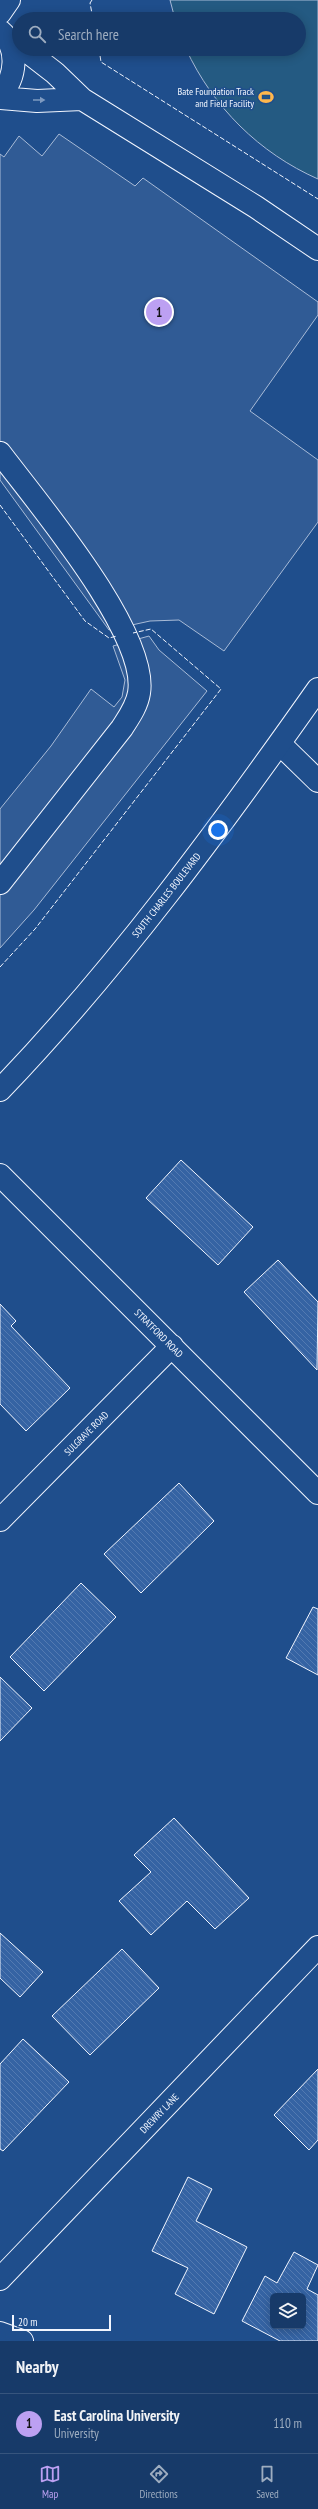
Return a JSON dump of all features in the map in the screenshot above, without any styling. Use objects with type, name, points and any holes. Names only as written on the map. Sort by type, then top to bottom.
[{"type":"street","points":[[9,0],[6,31],[12,51]]},
{"type":"street","points":[[0,97],[8,87],[13,74],[13,56]]},
{"type":"street","points":[[33,56],[55,73],[82,99],[256,207],[318,249]]},
{"type":"street","points":[[0,97],[37,101],[82,99]]},
{"type":"street","points":[[0,453],[116,612],[139,675],[139,693],[134,709],[122,728],[0,883]]},
{"type":"street","name":"SOUTH CHARLES BOULEVARD","points":[[0,1090],[73,1010],[152,913],[280,744],[318,689]]},
{"type":"street","points":[[280,744],[318,780]]},
{"type":"street","name":"STRATFORD ROAD","points":[[0,1175],[318,1493]]},
{"type":"street","name":"SULGRAVE ROAD","points":[[0,1520],[172,1346]]},
{"type":"street","name":"DREWRY LANE","points":[[0,2279],[318,1947]]},
{"type":"street","points":[[0,2332],[22,2341]]},
{"type":"shaded area","name":"Bate Foundation Track and Field Facility","points":[[170,0],[318,0],[318,179],[276,156],[257,142],[240,126],[224,109],[210,90],[190,56],[306,56],[306,12],[173,12]]},
{"type":"shaded area","points":[[59,134],[135,186],[143,178],[318,302],[318,315],[250,411],[318,460],[318,522],[224,651],[179,620],[150,621],[109,630],[0,480],[0,154],[4,157],[19,136],[42,156]]},
{"type":"shaded area","points":[[149,636],[159,650],[207,691],[34,910],[0,948],[0,809],[51,746],[91,689],[114,707],[122,697],[125,680],[113,646]]},
{"type":"building","points":[[181,1160],[253,1227],[218,1265],[146,1198]]},
{"type":"building","points":[[278,1260],[318,1302],[317,1370],[244,1292]]},
{"type":"building","points":[[0,1304],[16,1321],[11,1326],[70,1388],[26,1431],[0,1404]]},
{"type":"building","points":[[179,1483],[214,1521],[141,1593],[104,1554]]},
{"type":"building","points":[[81,1583],[116,1617],[44,1691],[10,1657]]},
{"type":"building","points":[[313,1607],[318,1609],[318,1675],[286,1658]]},
{"type":"building","points":[[0,1677],[32,1708],[0,1741]]},
{"type":"building","points":[[174,1818],[249,1898],[215,1929],[187,1901],[151,1935],[119,1901],[151,1872],[134,1855]]},
{"type":"building","points":[[0,1933],[43,1972],[20,1997],[0,1978]]},
{"type":"building","points":[[122,1949],[159,1988],[90,2055],[52,2016]]},
{"type":"building","points":[[23,2039],[69,2082],[3,2151],[0,2149],[0,2064]]},
{"type":"building","points":[[318,2069],[318,2140],[309,2150],[274,2115]]},
{"type":"building","points":[[188,2177],[212,2189],[196,2221],[247,2247],[214,2314],[175,2294],[188,2268],[152,2251]]},
{"type":"building","points":[[294,2252],[318,2265],[307,2289],[318,2295],[318,2341],[280,2341],[242,2321],[265,2276],[277,2283]]},
{"type":"fence","points":[[92,0],[90,3],[92,12]]},
{"type":"fence","points":[[100,56],[101,62],[318,199]]},
{"type":"fence","points":[[0,505],[85,621],[109,638],[117,636]]},
{"type":"fence","points":[[0,967],[35,929],[221,689],[151,629],[133,633]]},
{"type":"place","name":"Bate Foundation Track and Field Facility","points":[[266,97]]},
{"type":"place","name":"East Carolina University","points":[[159,312]]}]
